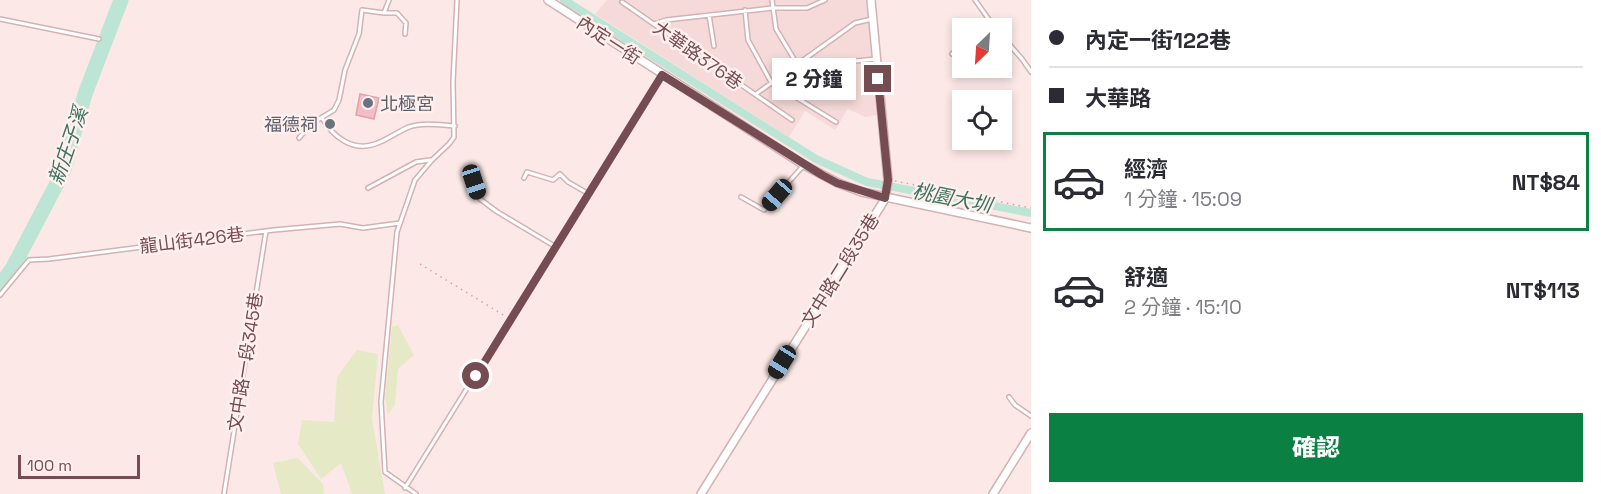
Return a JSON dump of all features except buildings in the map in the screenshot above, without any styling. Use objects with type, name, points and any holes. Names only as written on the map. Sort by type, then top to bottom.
[{"type":"street","name":"內定一街","points":[[548,0],[804,165],[837,183],[885,198],[1031,228]]},
{"type":"street","points":[[871,0],[888,180],[885,198]]},
{"type":"street","name":"文中路二段35巷","points":[[701,494],[885,198]]},
{"type":"street","points":[[993,494],[1031,433]]},
{"type":"lane","points":[[384,13],[389,0]]},
{"type":"lane","points":[[416,494],[385,472],[381,402],[397,232],[415,180],[454,137],[453,82],[457,0]]},
{"type":"lane","points":[[772,0],[776,29],[797,64],[814,65],[876,58]]},
{"type":"lane","points":[[654,24],[666,20],[745,10],[807,8],[825,0]]},
{"type":"lane","points":[[975,0],[987,18]]},
{"type":"lane","name":"大華路376巷","points":[[622,2],[756,94],[855,24],[873,18]]},
{"type":"lane","points":[[299,138],[311,124],[334,110],[339,100],[345,70],[359,34],[362,10],[398,13],[406,23],[405,34]]},
{"type":"lane","points":[[745,10],[748,40],[771,82],[836,122]]},
{"type":"lane","points":[[709,15],[714,46]]},
{"type":"lane","points":[[0,19],[99,39]]},
{"type":"lane","points":[[1012,48],[1031,72]]},
{"type":"lane","points":[[843,62],[848,94]]},
{"type":"lane","points":[[814,65],[820,91]]},
{"type":"lane","points":[[405,488],[662,75]]},
{"type":"lane","points":[[756,94],[792,120]]},
{"type":"lane","points":[[322,118],[329,131],[343,141],[361,147],[374,144],[410,127],[455,126]]},
{"type":"lane","points":[[368,188],[416,162],[432,160]]},
{"type":"lane","points":[[741,196],[764,210],[804,165]]},
{"type":"lane","points":[[524,178],[526,172],[553,180],[560,174],[568,182],[589,194]]},
{"type":"lane","points":[[474,182],[480,199],[495,211],[556,247]]},
{"type":"lane","name":"龍山街426巷","points":[[0,295],[28,260],[266,231],[340,224],[363,228],[400,224]]},
{"type":"lane","name":"文中路一段345巷","points":[[224,494],[266,231]]},
{"type":"lane","points":[[1009,397],[1015,405],[1031,416]]},
{"type":"path","points":[[888,180],[1031,208]]},
{"type":"path","points":[[420,264],[511,320]]},
{"type":"shaded area","points":[[607,0],[866,0],[878,115],[865,117],[848,109],[835,130],[805,111],[789,137],[595,14]]},
{"type":"green space","points":[[398,325],[414,355],[398,369],[395,405],[388,415],[385,397],[392,327]]},
{"type":"green space","points":[[357,350],[378,354],[372,419],[385,494],[352,494],[341,463],[321,479],[298,444],[302,420],[334,422],[337,377]]},
{"type":"green space","points":[[298,458],[323,484],[324,494],[281,494],[273,463]]},
{"type":"waterway","name":"新庄子溪","points":[[0,285],[12,269],[64,170],[85,94],[121,0]]},
{"type":"waterway","name":"桃園大圳","points":[[564,0],[816,159],[867,182],[1031,213]]},
{"type":"place","name":"北極宮","points":[[368,103]]},
{"type":"place","name":"福德祠","points":[[330,124]]},
{"type":"route","points":[[476,376],[662,75],[822,175],[837,183],[885,198],[888,180],[878,79]]}]
